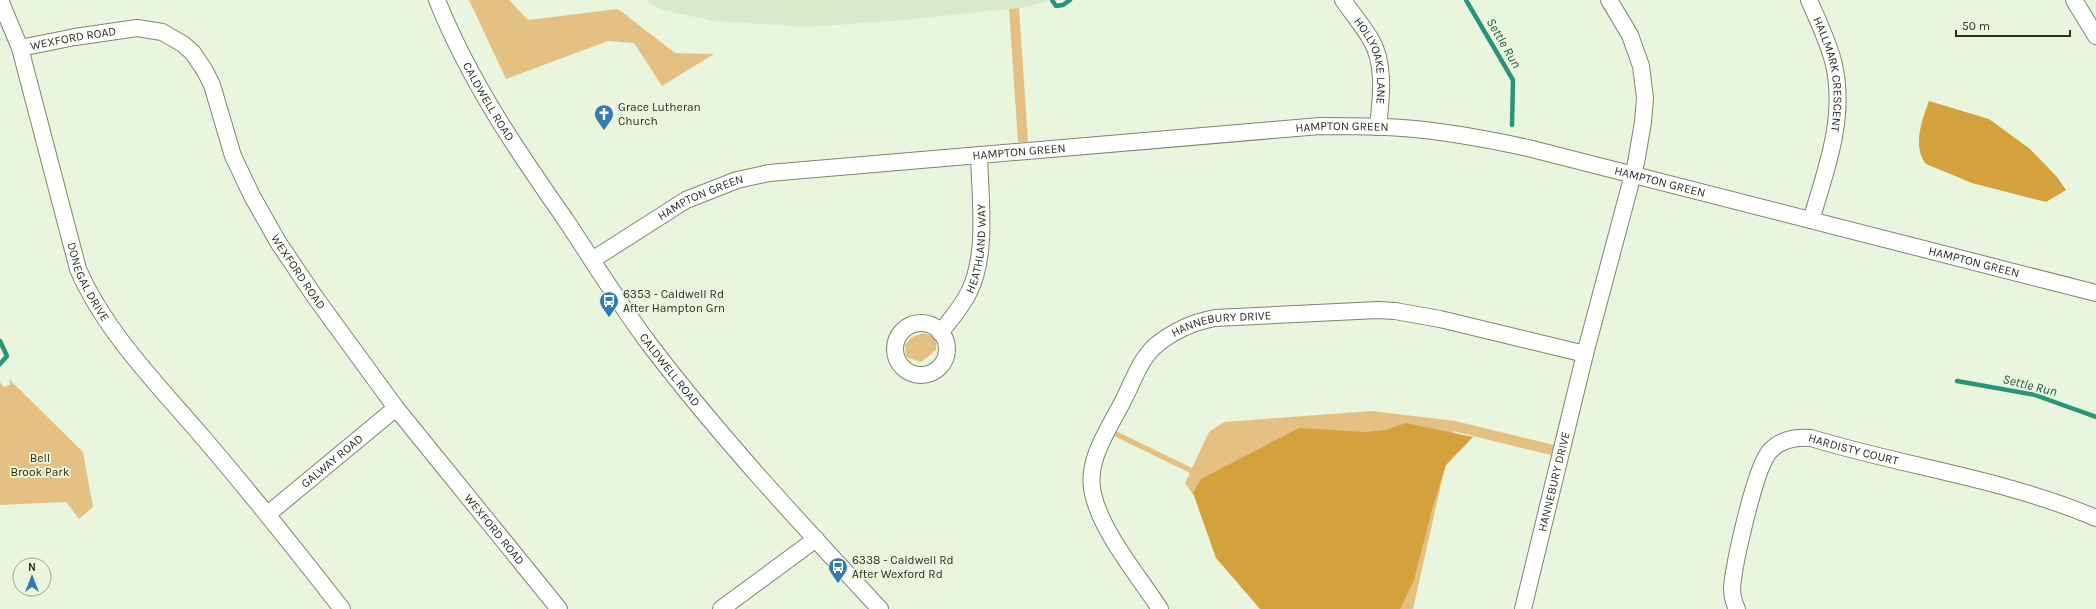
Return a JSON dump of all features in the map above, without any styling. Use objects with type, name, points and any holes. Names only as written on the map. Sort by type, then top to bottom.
[{"type":"street","name":"DONEGAL DRIVE","points":[[0,0],[20,48],[78,269],[89,295],[145,369],[268,514],[342,609]]},
{"type":"street","name":"CALDWELL ROAD","points":[[437,0],[458,50],[480,91],[524,159],[650,344],[717,427],[816,540],[880,609]]},
{"type":"street","name":"HOLLYOAKE LANE","points":[[1343,0],[1371,39],[1376,54],[1381,86],[1378,127]]},
{"type":"street","points":[[1609,0],[1630,35],[1636,50],[1644,81],[1643,122],[1633,175]]},
{"type":"street","name":"HALLMARK CRESCENT","points":[[1810,0],[1832,56],[1837,78],[1839,101],[1836,128],[1811,220]]},
{"type":"street","points":[[2076,1],[2096,36]]},
{"type":"street","name":"WEXFORD ROAD","points":[[20,48],[75,37],[137,28],[162,32],[183,44],[200,62],[209,78],[233,156],[252,196],[278,242],[315,297],[396,408],[559,609]]},
{"type":"street","name":"HAMPTON GREEN","points":[[592,260],[686,200],[747,177],[769,173],[1320,126],[1378,127],[1411,129],[1486,139],[2096,293]]},
{"type":"street","name":"HEATHLAND WAY","points":[[940,332],[968,294],[975,278],[981,236],[979,155]]},
{"type":"street","name":"HANNEBURY DRIVE","points":[[1523,609],[1585,354],[1633,175]]},
{"type":"street","name":"HANNEBURY DRIVE","points":[[1160,609],[1103,523],[1092,493],[1092,479],[1099,448],[1142,362],[1155,347],[1175,332],[1197,322],[1215,318],[1378,310],[1440,319],[1585,354]]},
{"type":"street","name":"GALWAY ROAD","points":[[268,514],[396,408]]},
{"type":"street","name":"HARDISTY COURT","points":[[1737,609],[1733,598],[1733,582],[1745,523],[1761,465],[1776,445],[1792,439],[1812,438],[2000,486],[2070,507],[2096,518]]},
{"type":"street","points":[[721,609],[816,540]]},
{"type":"shaded area","points":[[646,0],[1046,0],[1042,3],[1019,8],[906,20],[808,27],[714,21],[662,10],[650,4]]},
{"type":"shaded area","points":[[1929,101],[1989,119],[2030,149],[2057,177],[2066,190],[2046,202],[1972,183],[1926,164],[1922,157],[1919,141],[1921,125]]},
{"type":"shaded area","points":[[1406,423],[1473,437],[1446,465],[1433,506],[1414,580],[1400,609],[1260,609],[1216,558],[1193,493],[1201,479],[1299,428],[1366,432],[1385,430]]},
{"type":"green space","points":[[469,0],[509,0],[528,20],[618,9],[675,53],[714,54],[662,86],[634,43],[608,41],[506,79]]},
{"type":"green space","points":[[1019,8],[1028,142],[1018,142],[1009,9]]},
{"type":"green space","points":[[923,333],[936,337],[936,350],[921,362],[906,357],[905,345],[912,337]]},
{"type":"green space","name":"Bell Brook Park","points":[[9,379],[83,452],[93,507],[79,519],[66,502],[0,505],[0,382],[3,387],[10,385]]},
{"type":"green space","points":[[1372,411],[1455,421],[1554,445],[1551,455],[1453,431],[1413,609],[1273,609],[1185,483],[1190,473],[1114,436],[1116,431],[1192,468],[1209,432],[1224,422]]},
{"type":"waterway","name":"Settle Run","points":[[1052,0],[1056,6],[1063,5],[1070,0]]},
{"type":"waterway","name":"Settle Run","points":[[1466,0],[1513,80],[1512,125]]},
{"type":"waterway","points":[[0,341],[7,356],[0,364]]},
{"type":"waterway","name":"Settle Run","points":[[1957,381],[2035,395],[2096,417]]},
{"type":"place","name":"Grace Lutheran Church","points":[[604,131]]},
{"type":"place","name":"6353 - Caldwell Rd After Hampton Grn","points":[[609,318]]},
{"type":"place","name":"6338 - Caldwell Rd After Wexford Rd","points":[[838,584]]}]
